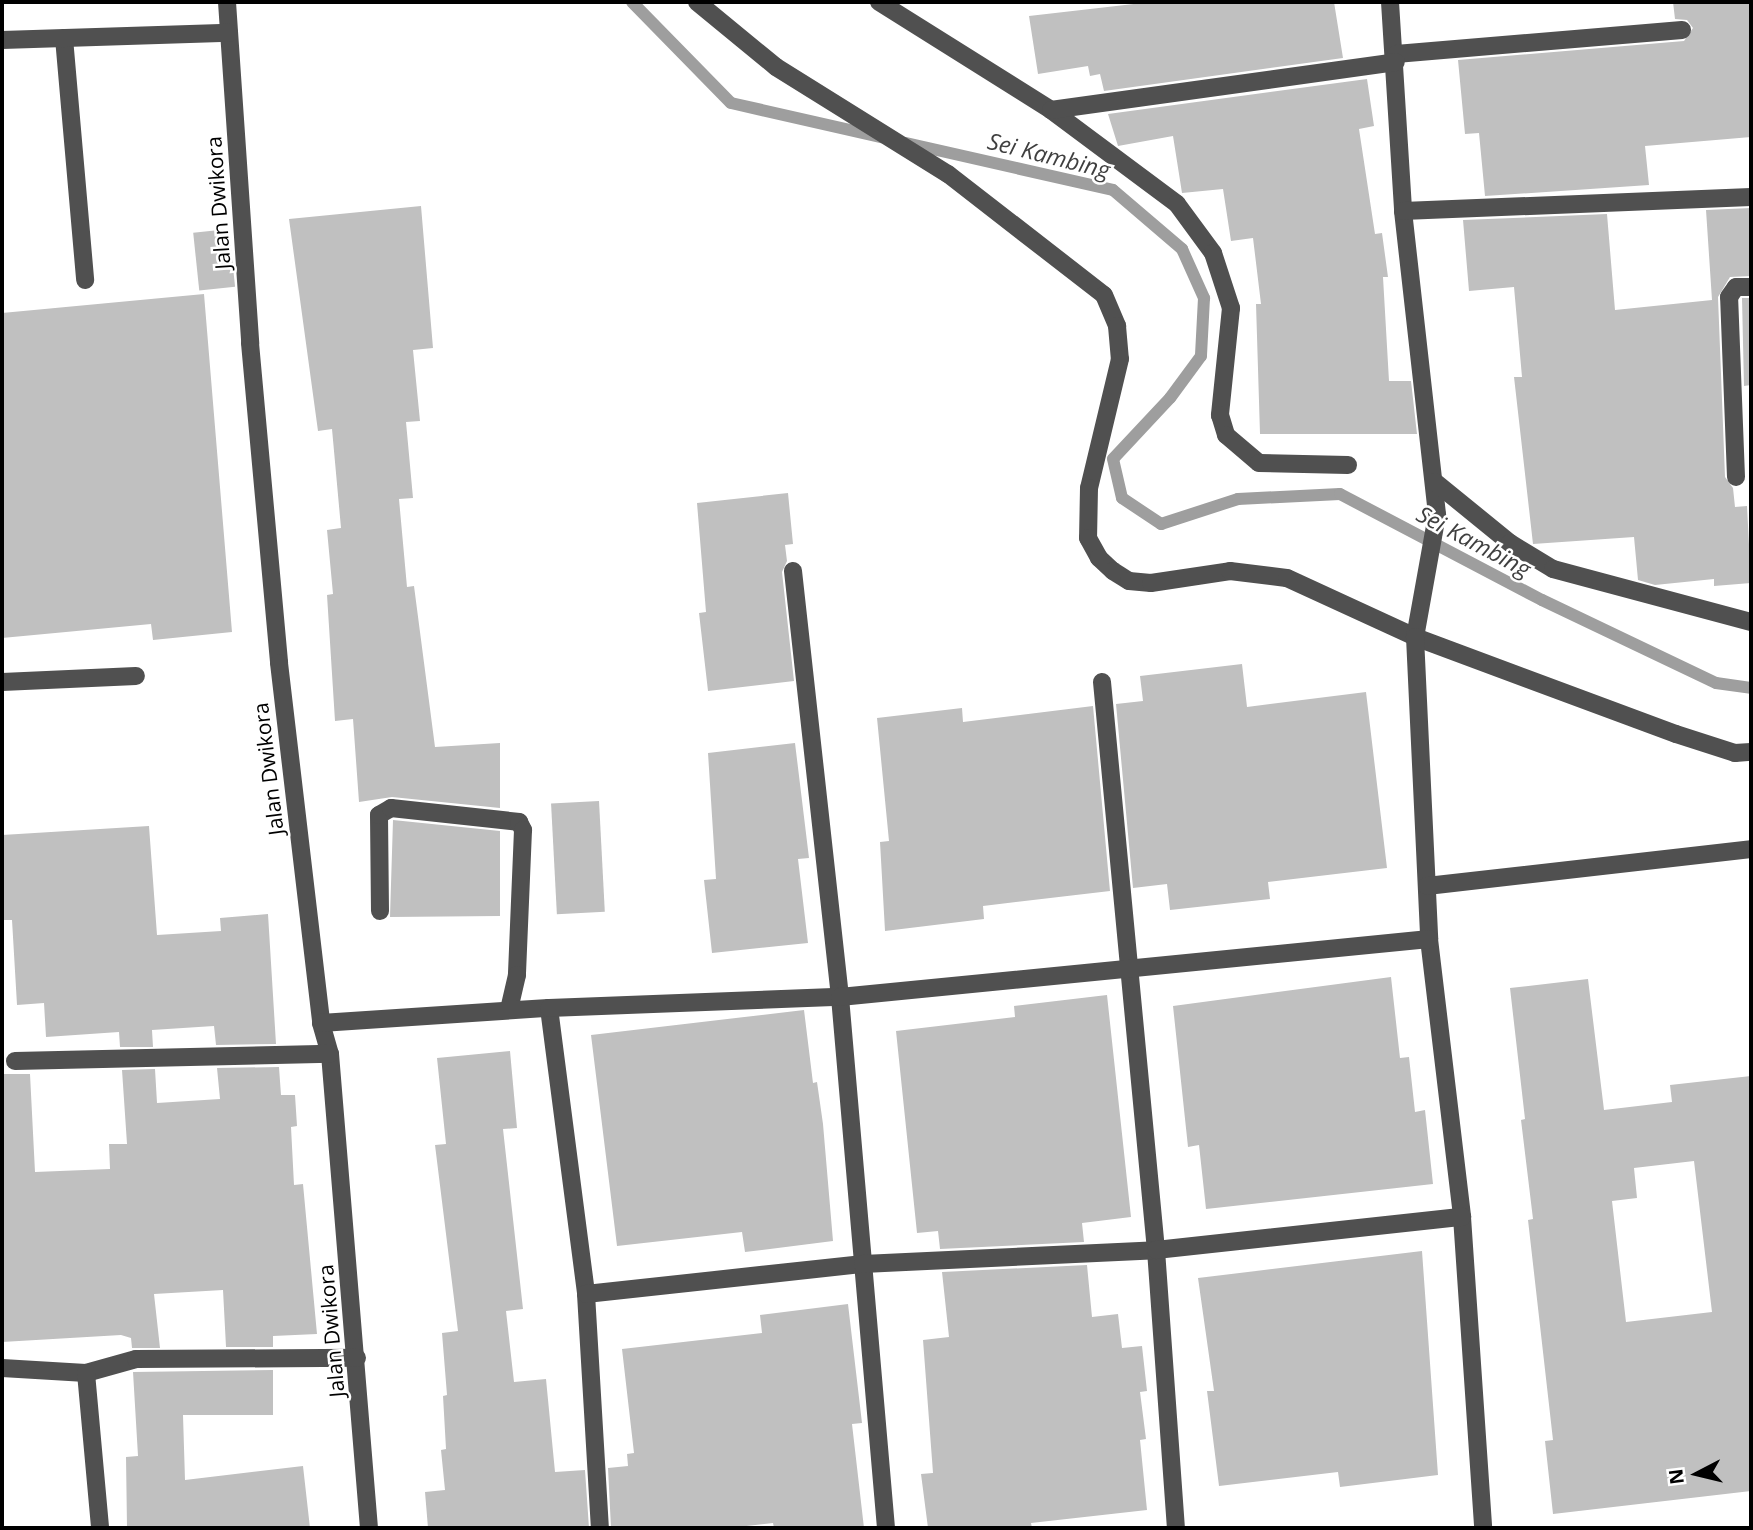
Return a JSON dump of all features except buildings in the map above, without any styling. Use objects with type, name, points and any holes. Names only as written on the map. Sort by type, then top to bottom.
[{"type":"street","name":"Jalan Dwikora","points":[[227,2],[250,343],[279,663],[321,1023],[330,1054],[369,1528]]},
{"type":"street","points":[[697,2],[776,67],[948,174],[1104,295],[1117,326],[1120,359],[1089,488],[1088,538],[1099,558],[1113,571],[1129,581],[1151,583],[1230,571],[1287,578],[1415,637],[1676,734],[1735,753],[1751,752]]},
{"type":"street","points":[[879,2],[1051,110],[1177,204],[1213,253],[1231,308],[1220,415],[1226,435],[1259,463],[1348,465]]},
{"type":"street","points":[[1391,2],[1403,211],[1437,515],[1415,637],[1429,939],[1462,1217],[1483,1528],[1476,1528]]},
{"type":"street","points":[[1051,110],[1396,58],[1682,30]]},
{"type":"street","points":[[2,40],[229,33]]},
{"type":"street","points":[[64,37],[85,279]]},
{"type":"street","points":[[1403,211],[1751,197]]},
{"type":"street","points":[[1736,477],[1729,297],[1737,287],[1751,286]]},
{"type":"street","points":[[1434,482],[1510,544],[1553,569],[1751,622]]},
{"type":"street","points":[[793,570],[840,997],[886,1528]]},
{"type":"street","points":[[2,682],[136,676]]},
{"type":"street","points":[[1102,682],[1127,971],[1156,1250],[1176,1528]]},
{"type":"street","points":[[380,911],[379,815],[391,808],[519,822],[523,830],[517,975],[509,1010]]},
{"type":"street","points":[[1427,886],[1751,849]]},
{"type":"street","points":[[321,1023],[549,1007],[840,997],[1127,971],[1429,939]]},
{"type":"street","points":[[549,1007],[586,1294],[600,1528]]},
{"type":"street","points":[[15,1061],[330,1054]]},
{"type":"street","points":[[586,1294],[863,1264],[1156,1250],[1462,1217]]},
{"type":"street","points":[[2,1368],[86,1373],[136,1359],[357,1358]]},
{"type":"street","points":[[86,1373],[100,1528]]},
{"type":"waterway","name":"Sei Kambing","points":[[632,2],[731,103],[881,137]]},
{"type":"waterway","name":"Sei Kambing","points":[[906,143],[1113,190],[1182,249],[1204,298],[1201,356],[1170,398],[1113,459],[1122,498],[1161,524],[1238,499],[1340,494],[1542,600],[1716,683],[1751,688]]}]
